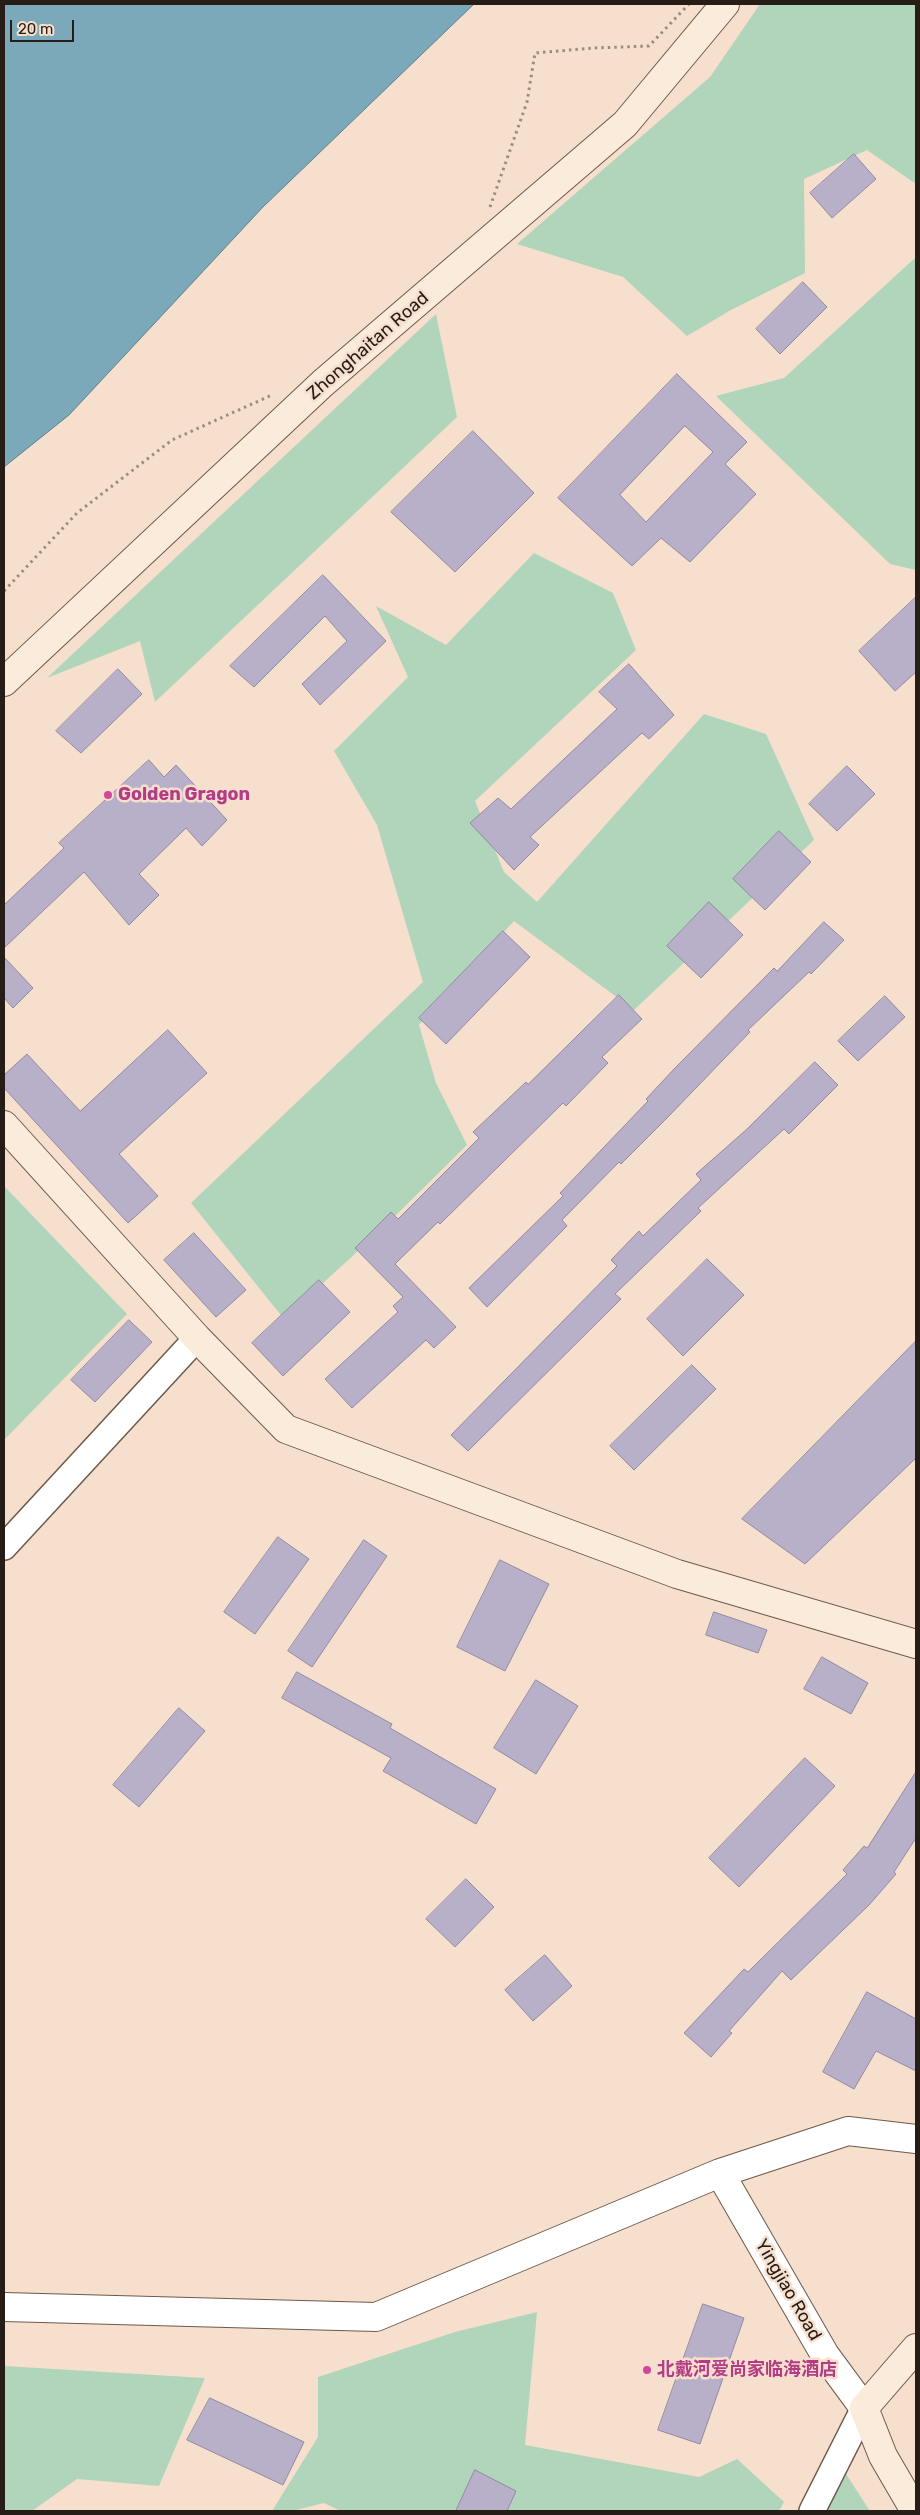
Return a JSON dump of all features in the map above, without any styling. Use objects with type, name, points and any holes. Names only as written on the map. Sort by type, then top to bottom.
[{"type":"main road","name":"Zhonghaitan Road","points":[[4,682],[323,383],[625,124],[725,4]]},
{"type":"main road","points":[[4,1125],[197,1338],[286,1429],[677,1574],[916,1644]]},
{"type":"main road","points":[[864,2408],[916,2348]]},
{"type":"main road","name":"Yingjiao Road","points":[[864,2408],[884,2456],[915,2511]]},
{"type":"street","points":[[4,1547],[197,1338]]},
{"type":"street","points":[[4,2307],[376,2316],[720,2173],[848,2131],[916,2139]]},
{"type":"street","name":"Yingjiao Road","points":[[720,2173],[825,2355],[864,2408]]},
{"type":"street","points":[[812,2511],[864,2408]]},
{"type":"path","points":[[489,209],[527,102],[535,53],[648,46],[689,4]]},
{"type":"path","points":[[4,591],[77,513],[172,440],[281,391]]},
{"type":"green space","points":[[760,4],[916,4],[916,184],[867,150],[804,179],[805,273],[731,310],[687,336],[623,277],[517,244],[710,77]]},
{"type":"green space","points":[[916,257],[916,570],[890,564],[716,396],[784,378]]},
{"type":"green space","points":[[436,314],[457,417],[155,702],[140,641],[47,678]]},
{"type":"green space","points":[[534,553],[613,593],[636,650],[475,801],[504,872],[537,902],[704,714],[766,734],[814,840],[634,1010],[514,921],[419,1025],[436,1083],[467,1145],[383,1228],[284,1319],[191,1203],[423,982],[377,825],[334,751],[408,677],[376,606],[446,645]]},
{"type":"green space","points":[[4,1186],[127,1314],[4,1440]]},
{"type":"green space","points":[[537,2312],[525,2445],[699,2477],[737,2459],[784,2502],[779,2511],[341,2511],[324,2503],[292,2511],[272,2511],[318,2437],[318,2377],[455,2332]]},
{"type":"green space","points":[[4,2366],[205,2378],[159,2486],[77,2479],[32,2511],[4,2511]]},
{"type":"green space","points":[[846,2474],[870,2511],[827,2511]]},
{"type":"water","points":[[4,4],[474,4],[263,207],[69,415],[4,467]]},
{"type":"building","points":[[854,154],[876,179],[832,218],[810,193]]},
{"type":"building","points":[[803,282],[827,307],[780,354],[756,329]]},
{"type":"building","points":[[677,374],[747,442],[725,464],[756,494],[690,562],[661,538],[632,566],[558,498]],"holes":[[[685,426],[713,452],[646,522],[620,495]]]},
{"type":"building","points":[[473,431],[534,493],[455,572],[391,512]]},
{"type":"building","points":[[323,575],[386,641],[320,705],[302,684],[347,641],[325,616],[254,687],[230,666]]},
{"type":"building","points":[[916,597],[916,672],[895,691],[859,651]]},
{"type":"building","points":[[629,664],[674,715],[649,739],[642,733],[530,837],[539,845],[514,870],[470,823],[498,798],[511,809],[617,709],[599,692]]},
{"type":"building","points":[[118,669],[142,694],[81,753],[56,731]]},
{"type":"building","points":[[149,760],[164,777],[176,765],[227,820],[202,846],[186,828],[139,874],[159,895],[129,925],[84,872],[4,948],[4,905],[64,848],[59,843]]},
{"type":"building","points":[[847,766],[875,794],[837,831],[809,804]]},
{"type":"building","points":[[779,831],[811,862],[765,910],[733,879]]},
{"type":"building","points":[[709,902],[743,935],[701,978],[667,946]]},
{"type":"building","points":[[824,922],[844,940],[811,974],[809,972],[748,1030],[750,1032],[667,1118],[621,1164],[619,1162],[562,1220],[567,1226],[487,1307],[469,1288],[563,1196],[560,1193],[648,1101],[646,1099],[675,1068],[774,968],[777,971]]},
{"type":"building","points":[[503,931],[530,957],[446,1044],[419,1018]]},
{"type":"building","points":[[4,957],[33,988],[13,1008],[4,998]]},
{"type":"building","points":[[619,995],[642,1019],[602,1057],[608,1063],[566,1106],[563,1103],[440,1224],[438,1222],[395,1264],[456,1327],[434,1348],[426,1340],[352,1408],[325,1379],[398,1312],[393,1306],[403,1297],[355,1248],[391,1212],[398,1219],[479,1138],[473,1132],[526,1082],[528,1084]]},
{"type":"building","points":[[885,996],[905,1017],[858,1061],[838,1041]]},
{"type":"building","points":[[168,1030],[207,1073],[119,1154],[158,1196],[128,1223],[4,1088],[4,1075],[27,1054],[80,1111]]},
{"type":"building","points":[[815,1062],[838,1085],[789,1134],[784,1129],[698,1208],[701,1211],[615,1294],[621,1299],[468,1451],[451,1435],[617,1266],[611,1260],[639,1231],[643,1236],[701,1180],[696,1174],[746,1130]]},
{"type":"building","points":[[194,1233],[246,1290],[216,1317],[164,1260]]},
{"type":"building","points":[[707,1259],[744,1295],[683,1356],[647,1319]]},
{"type":"building","points":[[319,1280],[350,1312],[283,1376],[252,1343]]},
{"type":"building","points":[[129,1320],[152,1342],[95,1402],[71,1380]]},
{"type":"building","points":[[916,1341],[916,1458],[805,1564],[742,1519]]},
{"type":"building","points":[[692,1365],[716,1389],[634,1470],[610,1446]]},
{"type":"building","points":[[278,1537],[309,1559],[255,1634],[224,1612]]},
{"type":"building","points":[[364,1540],[387,1556],[312,1667],[288,1651]]},
{"type":"building","points":[[500,1560],[549,1584],[505,1671],[457,1647]]},
{"type":"building","points":[[714,1612],[767,1630],[758,1653],[706,1635]]},
{"type":"building","points":[[822,1657],[868,1683],[851,1714],[804,1689]]},
{"type":"building","points":[[297,1672],[392,1724],[390,1728],[496,1789],[476,1824],[383,1771],[391,1758],[282,1698]]},
{"type":"building","points":[[536,1680],[578,1706],[536,1774],[494,1748]]},
{"type":"building","points":[[179,1708],[205,1731],[139,1807],[113,1785]]},
{"type":"building","points":[[805,1758],[835,1786],[739,1887],[709,1858]]},
{"type":"building","points":[[916,1772],[916,1838],[894,1872],[896,1874],[869,1905],[791,1980],[782,1971],[729,2031],[732,2033],[711,2057],[684,2033],[744,1969],[748,1972],[847,1874],[843,1870],[864,1846],[867,1848]]},
{"type":"building","points":[[466,1879],[494,1907],[455,1947],[426,1919]]},
{"type":"building","points":[[545,1955],[572,1986],[533,2021],[505,1990]]},
{"type":"building","points":[[867,1992],[916,2019],[916,2071],[876,2051],[854,2089],[823,2072]]},
{"type":"building","points":[[703,2304],[744,2318],[700,2444],[658,2430]]},
{"type":"building","points":[[210,2398],[304,2442],[283,2485],[187,2440]]},
{"type":"building","points":[[475,2470],[516,2491],[507,2511],[456,2511]]},
{"type":"place","name":"Golden Gragon","points":[[108,795]]},
{"type":"place","name":"北戴河爱尚家临海酒店","points":[[647,2370]]}]
